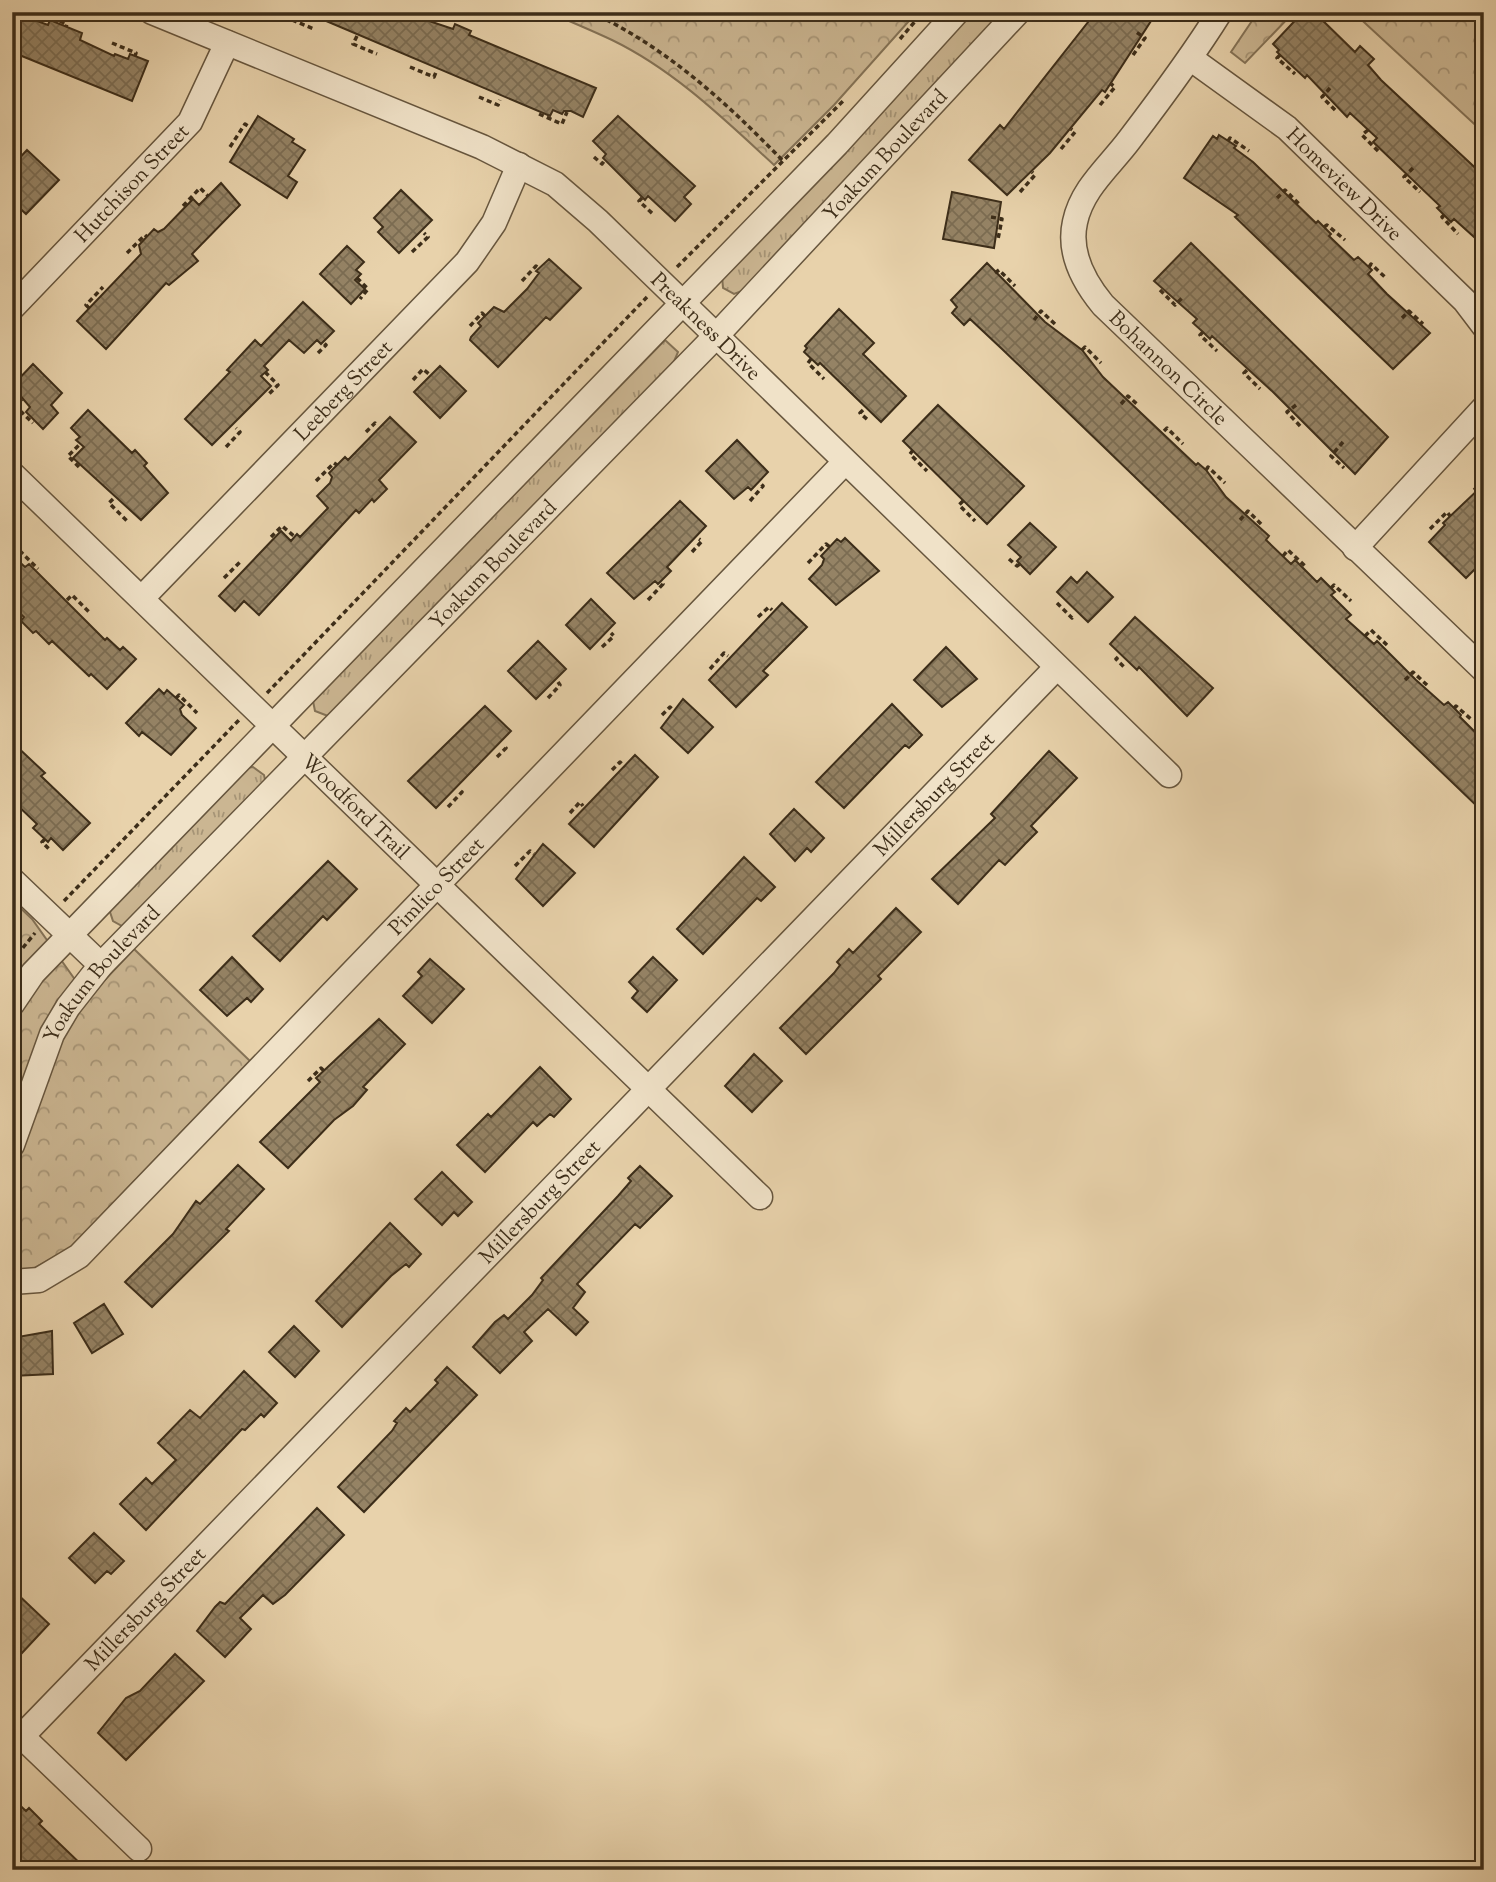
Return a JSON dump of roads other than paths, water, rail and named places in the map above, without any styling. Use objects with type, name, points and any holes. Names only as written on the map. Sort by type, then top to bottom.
[{"type":"street","name":"Preakness Drive","points":[[152,12],[519,165],[555,184],[576,200],[844,463],[1169,775]]},
{"type":"street","name":"Yoakum Boulevard","points":[[12,1004],[33,972],[837,144],[957,12]]},
{"type":"street","name":"Yoakum Boulevard","points":[[12,1145],[17,1115],[52,1034],[68,1007],[101,965],[715,337],[1018,12]]},
{"type":"street","name":"Bohannon Circle","points":[[1220,12],[1190,58],[1084,195],[1074,225],[1073,246],[1081,272],[1103,305],[1484,670]]},
{"type":"street","name":"Hutchison Street","points":[[12,307],[190,122],[227,43]]},
{"type":"street","name":"Homeview Drive","points":[[1190,58],[1287,128],[1465,301],[1484,326]]},
{"type":"street","name":"Leeberg Street","points":[[142,598],[467,262],[494,223],[519,165]]},
{"type":"street","points":[[1354,548],[1484,408]]},
{"type":"street","name":"Pimlico Street","points":[[12,1282],[38,1280],[55,1273],[79,1256],[844,463]]},
{"type":"street","name":"Woodford Trail","points":[[12,474],[760,1197]]},
{"type":"street","name":"Millersburg Street","points":[[17,1732],[648,1089],[1057,667]]},
{"type":"street","points":[[12,880],[101,965]]},
{"type":"street","points":[[17,1732],[139,1849]]}]
